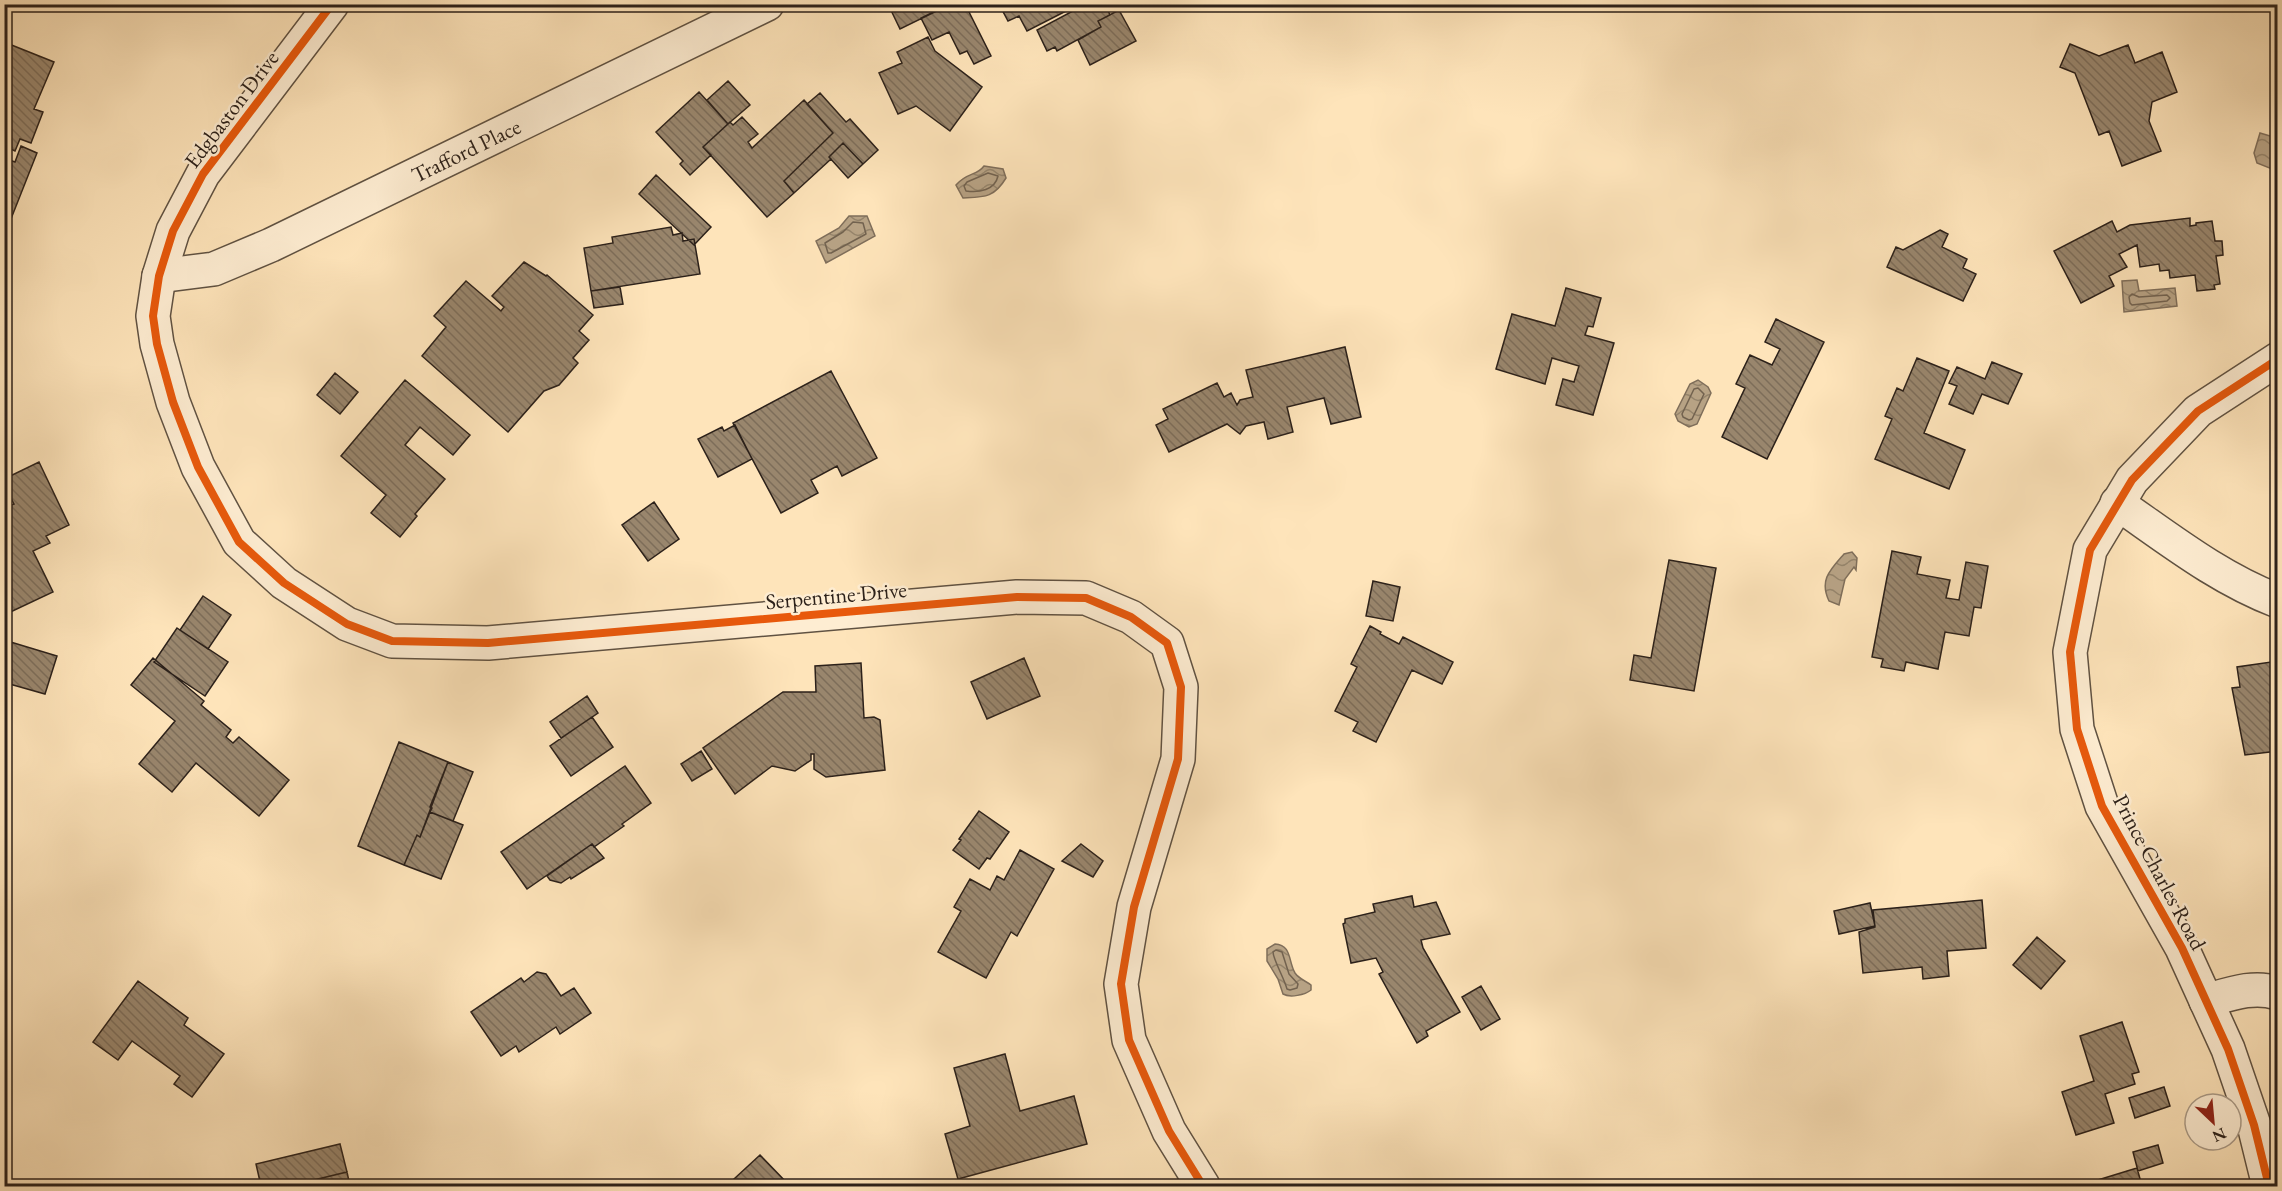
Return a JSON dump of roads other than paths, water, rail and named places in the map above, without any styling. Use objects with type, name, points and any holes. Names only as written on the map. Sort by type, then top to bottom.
[{"type":"street","name":"Edgbaston Drive","points":[[159,276],[173,231],[202,174],[332,4]]},
{"type":"street","name":"Trafford Place","points":[[159,276],[214,269],[271,245],[767,4]]},
{"type":"street","name":"Serpentine Drive","points":[[159,276],[153,316],[157,344],[173,402],[198,467],[239,542],[284,583],[347,624],[392,641],[488,643],[1029,597],[1086,598],[1131,617],[1167,643],[1182,687],[1178,759],[1134,907],[1121,984],[1129,1040],[1169,1131],[1203,1186]]},
{"type":"street","name":"Prince Charles Road","points":[[2269,1186],[2254,1125],[2228,1049],[2182,948],[2102,806],[2077,729],[2070,652],[2090,550],[2132,480],[2198,411],[2277,359]]},
{"type":"street","points":[[2117,503],[2203,564],[2246,588],[2277,601]]},
{"type":"street","points":[[2206,1001],[2241,991],[2266,989],[2277,993]]},
{"type":"water","points":[[2260,133],[2277,138],[2277,171],[2257,163],[2254,153]]},
{"type":"water","points":[[984,166],[1003,169],[1006,178],[1002,185],[988,195],[963,198],[956,185]]},
{"type":"water","points":[[849,216],[867,216],[875,236],[826,263],[816,241],[839,228]]},
{"type":"water","points":[[2137,280],[2139,291],[2175,288],[2177,306],[2124,312],[2122,281]]},
{"type":"water","points":[[1698,380],[1708,387],[1711,393],[1697,424],[1689,427],[1678,421],[1675,414],[1690,384]]},
{"type":"water","points":[[1852,552],[1857,558],[1856,570],[1854,567],[1845,579],[1839,605],[1829,601],[1826,594],[1826,581],[1830,570],[1844,554]]},
{"type":"water","points":[[1275,944],[1287,950],[1295,973],[1311,985],[1311,990],[1297,995],[1283,994],[1278,979],[1267,961],[1267,949]]}]
